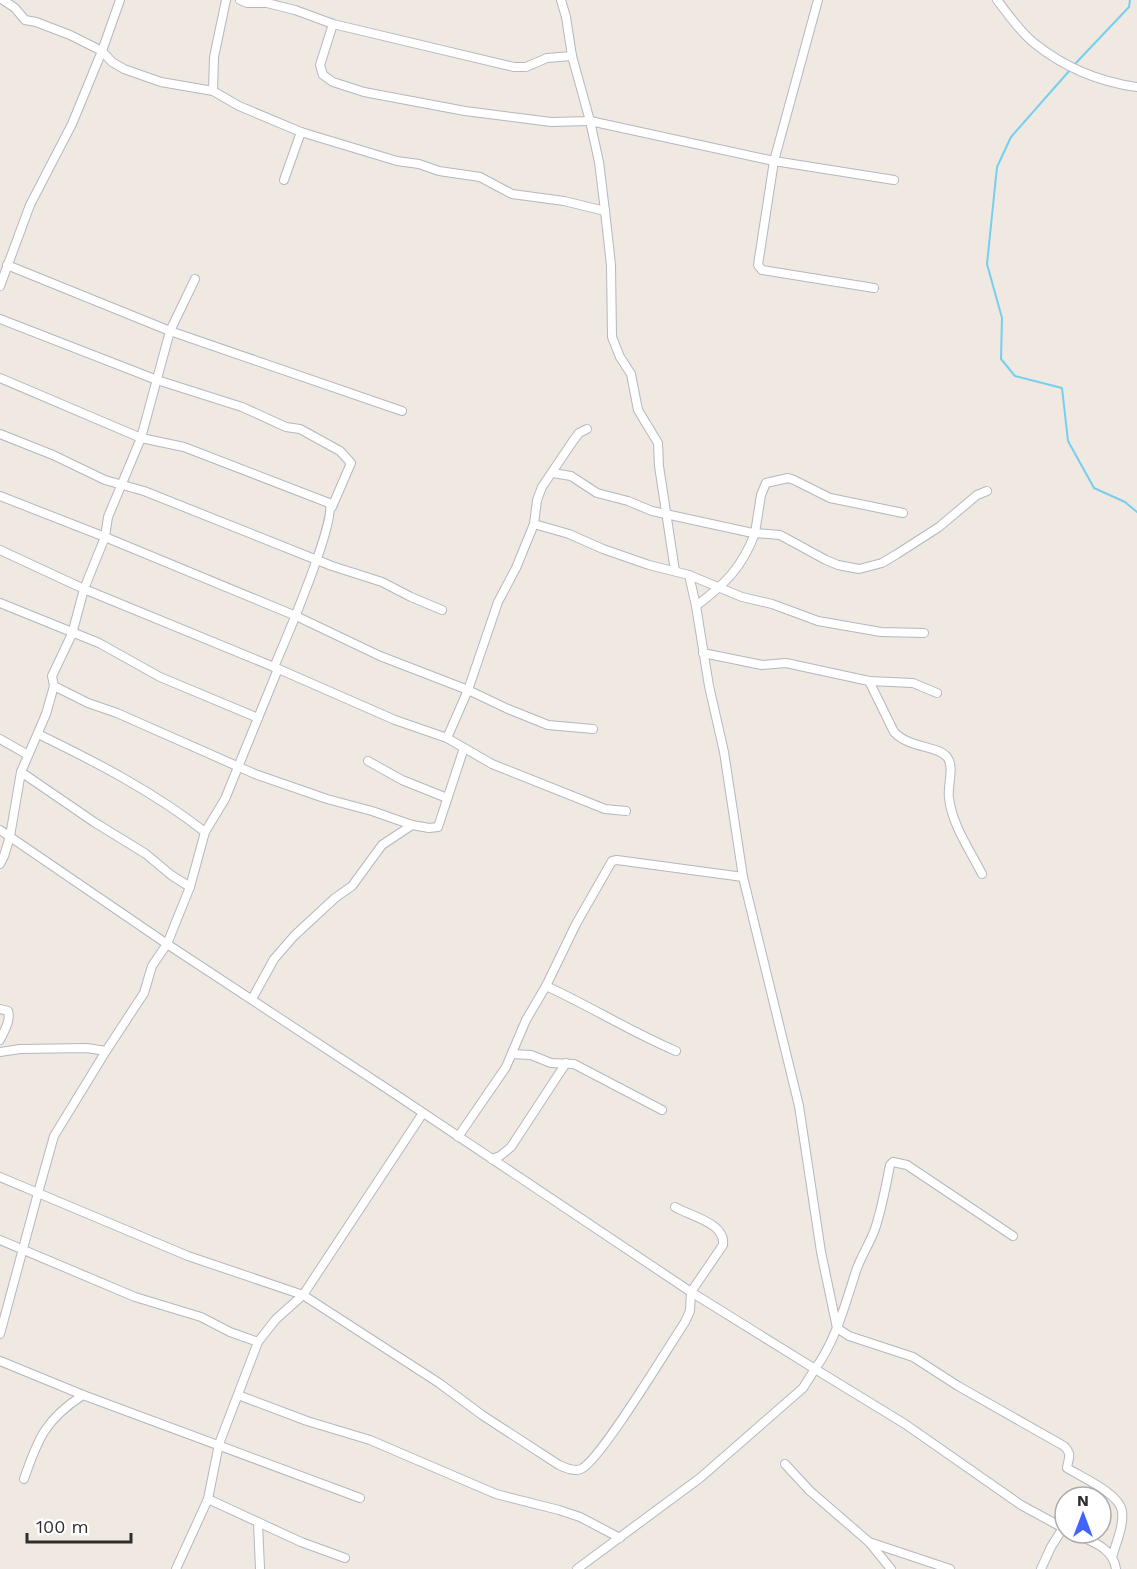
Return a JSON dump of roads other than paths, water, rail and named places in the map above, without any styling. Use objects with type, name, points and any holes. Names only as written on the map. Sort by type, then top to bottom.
[{"type":"street","points":[[3,0],[15,8],[25,20],[70,35],[102,51],[112,62],[137,74],[161,82],[213,91],[239,106],[301,132],[397,161],[418,164],[439,171],[480,177],[512,194],[564,201],[605,211]]},
{"type":"street","points":[[0,286],[30,206],[72,124],[120,0]]},
{"type":"street","points":[[213,91],[214,57],[226,0]]},
{"type":"street","points":[[240,0],[247,3],[267,3],[333,24],[514,67],[526,67],[547,58],[572,56]]},
{"type":"street","points":[[561,0],[572,56],[599,162],[610,265],[612,337],[620,357],[631,374],[638,410],[658,442],[675,571]]},
{"type":"street","points":[[818,0],[774,161],[758,265],[762,270],[874,288]]},
{"type":"street","points":[[997,0],[1032,42],[1064,64],[1078,72],[1137,87]]},
{"type":"street","points":[[333,24],[320,65],[323,75],[333,82],[373,94],[465,111],[551,122],[590,121],[612,124],[675,141],[774,161],[894,180]]},
{"type":"street","points":[[284,180],[301,132]]},
{"type":"street","points":[[7,265],[170,331],[402,411]]},
{"type":"street","points":[[0,864],[10,836],[21,772],[38,734],[54,686],[52,676],[72,634],[84,589],[105,537],[108,517],[141,438],[170,331],[195,279]]},
{"type":"street","points":[[0,319],[157,380],[242,407],[286,427],[300,429],[340,452],[351,463],[351,468],[332,507],[316,559],[258,718],[225,799],[205,832],[190,887],[167,944],[152,966],[144,993],[54,1136],[0,1334]]},
{"type":"street","points":[[0,378],[141,438],[184,447],[330,503],[332,507]]},
{"type":"street","points":[[447,738],[468,690],[498,602],[516,568],[534,524],[537,500],[542,487],[579,433],[587,429]]},
{"type":"street","points":[[0,434],[105,480],[144,490],[316,559],[382,582],[442,610]]},
{"type":"street","points":[[553,473],[571,476],[597,493],[628,501],[652,512],[754,533],[780,535],[826,560],[859,569],[882,563],[897,554],[939,527],[977,495],[987,491]]},
{"type":"street","points":[[696,606],[720,588],[745,557],[754,533],[763,487],[766,483],[788,478],[830,498],[903,513]]},
{"type":"street","points":[[0,496],[296,616],[380,656],[468,690],[548,725],[592,729]]},
{"type":"street","points":[[534,524],[569,534],[649,565],[688,575],[742,597],[772,604],[818,621],[881,632],[924,633]]},
{"type":"street","points":[[0,550],[84,589],[395,720],[447,738],[492,764],[605,809],[626,811]]},
{"type":"street","points":[[688,575],[724,752],[743,877],[799,1106],[821,1252],[837,1328],[849,1336],[913,1357],[958,1386],[1064,1446],[1070,1452],[1067,1468],[1107,1492],[1118,1501],[1122,1509],[1122,1522],[1112,1557]]},
{"type":"street","points":[[0,603],[99,644],[160,677],[258,718]]},
{"type":"street","points":[[703,653],[762,665],[786,663],[869,681],[913,683],[937,693]]},
{"type":"street","points":[[869,681],[894,732],[900,739],[948,757],[951,765],[948,795],[952,814],[982,874]]},
{"type":"street","points":[[54,686],[88,703],[117,712],[237,766],[327,799],[429,828],[438,827],[442,821],[447,798],[464,748]]},
{"type":"street","points":[[38,734],[112,771],[174,808],[205,832]]},
{"type":"street","points":[[0,739],[27,755]]},
{"type":"street","points":[[368,761],[402,780],[447,798]]},
{"type":"street","points":[[21,772],[93,822],[146,854],[171,875],[190,887]]},
{"type":"street","points":[[252,999],[274,959],[294,936],[335,898],[352,886],[382,845],[412,825]]},
{"type":"street","points":[[0,830],[167,944],[691,1292],[905,1424],[1021,1505],[1053,1523]]},
{"type":"street","points":[[458,1137],[506,1067],[526,1020],[612,861],[743,877]]},
{"type":"street","points":[[546,986],[676,1051]]},
{"type":"street","points":[[0,1009],[8,1011],[9,1021],[0,1040]]},
{"type":"street","points":[[0,1052],[20,1049],[87,1048],[106,1051]]},
{"type":"street","points":[[512,1054],[522,1054],[542,1061],[566,1063],[584,1068],[662,1110]]},
{"type":"street","points":[[492,1160],[511,1146],[566,1063]]},
{"type":"street","points":[[176,1569],[208,1499],[219,1444],[258,1342],[276,1319],[303,1295],[423,1113]]},
{"type":"street","points":[[577,1569],[672,1499],[728,1454],[803,1388],[824,1356],[837,1328],[856,1269],[875,1230],[890,1165],[893,1162],[907,1165],[1013,1236]]},
{"type":"street","points":[[0,1177],[188,1257],[303,1295],[439,1383],[559,1466],[570,1470],[581,1469],[591,1462],[607,1442],[688,1316],[691,1292],[723,1245],[724,1239],[720,1231],[708,1222],[675,1207]]},
{"type":"street","points":[[0,1240],[135,1297],[201,1317],[230,1332],[258,1342]]},
{"type":"street","points":[[0,1361],[83,1395],[360,1498]]},
{"type":"street","points":[[24,1479],[36,1444],[47,1427],[62,1408],[83,1395]]},
{"type":"street","points":[[238,1395],[307,1421],[370,1440],[496,1494],[580,1517],[620,1538]]},
{"type":"street","points":[[785,1464],[810,1491],[869,1542],[891,1569]]},
{"type":"street","points":[[208,1499],[301,1542],[345,1558]]},
{"type":"street","points":[[258,1522],[260,1569]]},
{"type":"street","points":[[869,1542],[950,1569]]},
{"type":"street","points":[[1041,1569],[1053,1544]]},
{"type":"street","points":[[1096,1545],[1106,1550],[1112,1557],[1116,1569]]},
{"type":"waterway","points":[[1074,65],[1129,7],[1130,0]]},
{"type":"waterway","points":[[1070,70],[1011,137],[997,167],[987,264],[1002,318],[1001,359],[1015,376],[1062,388],[1068,441],[1094,488],[1125,502],[1137,512]]}]
